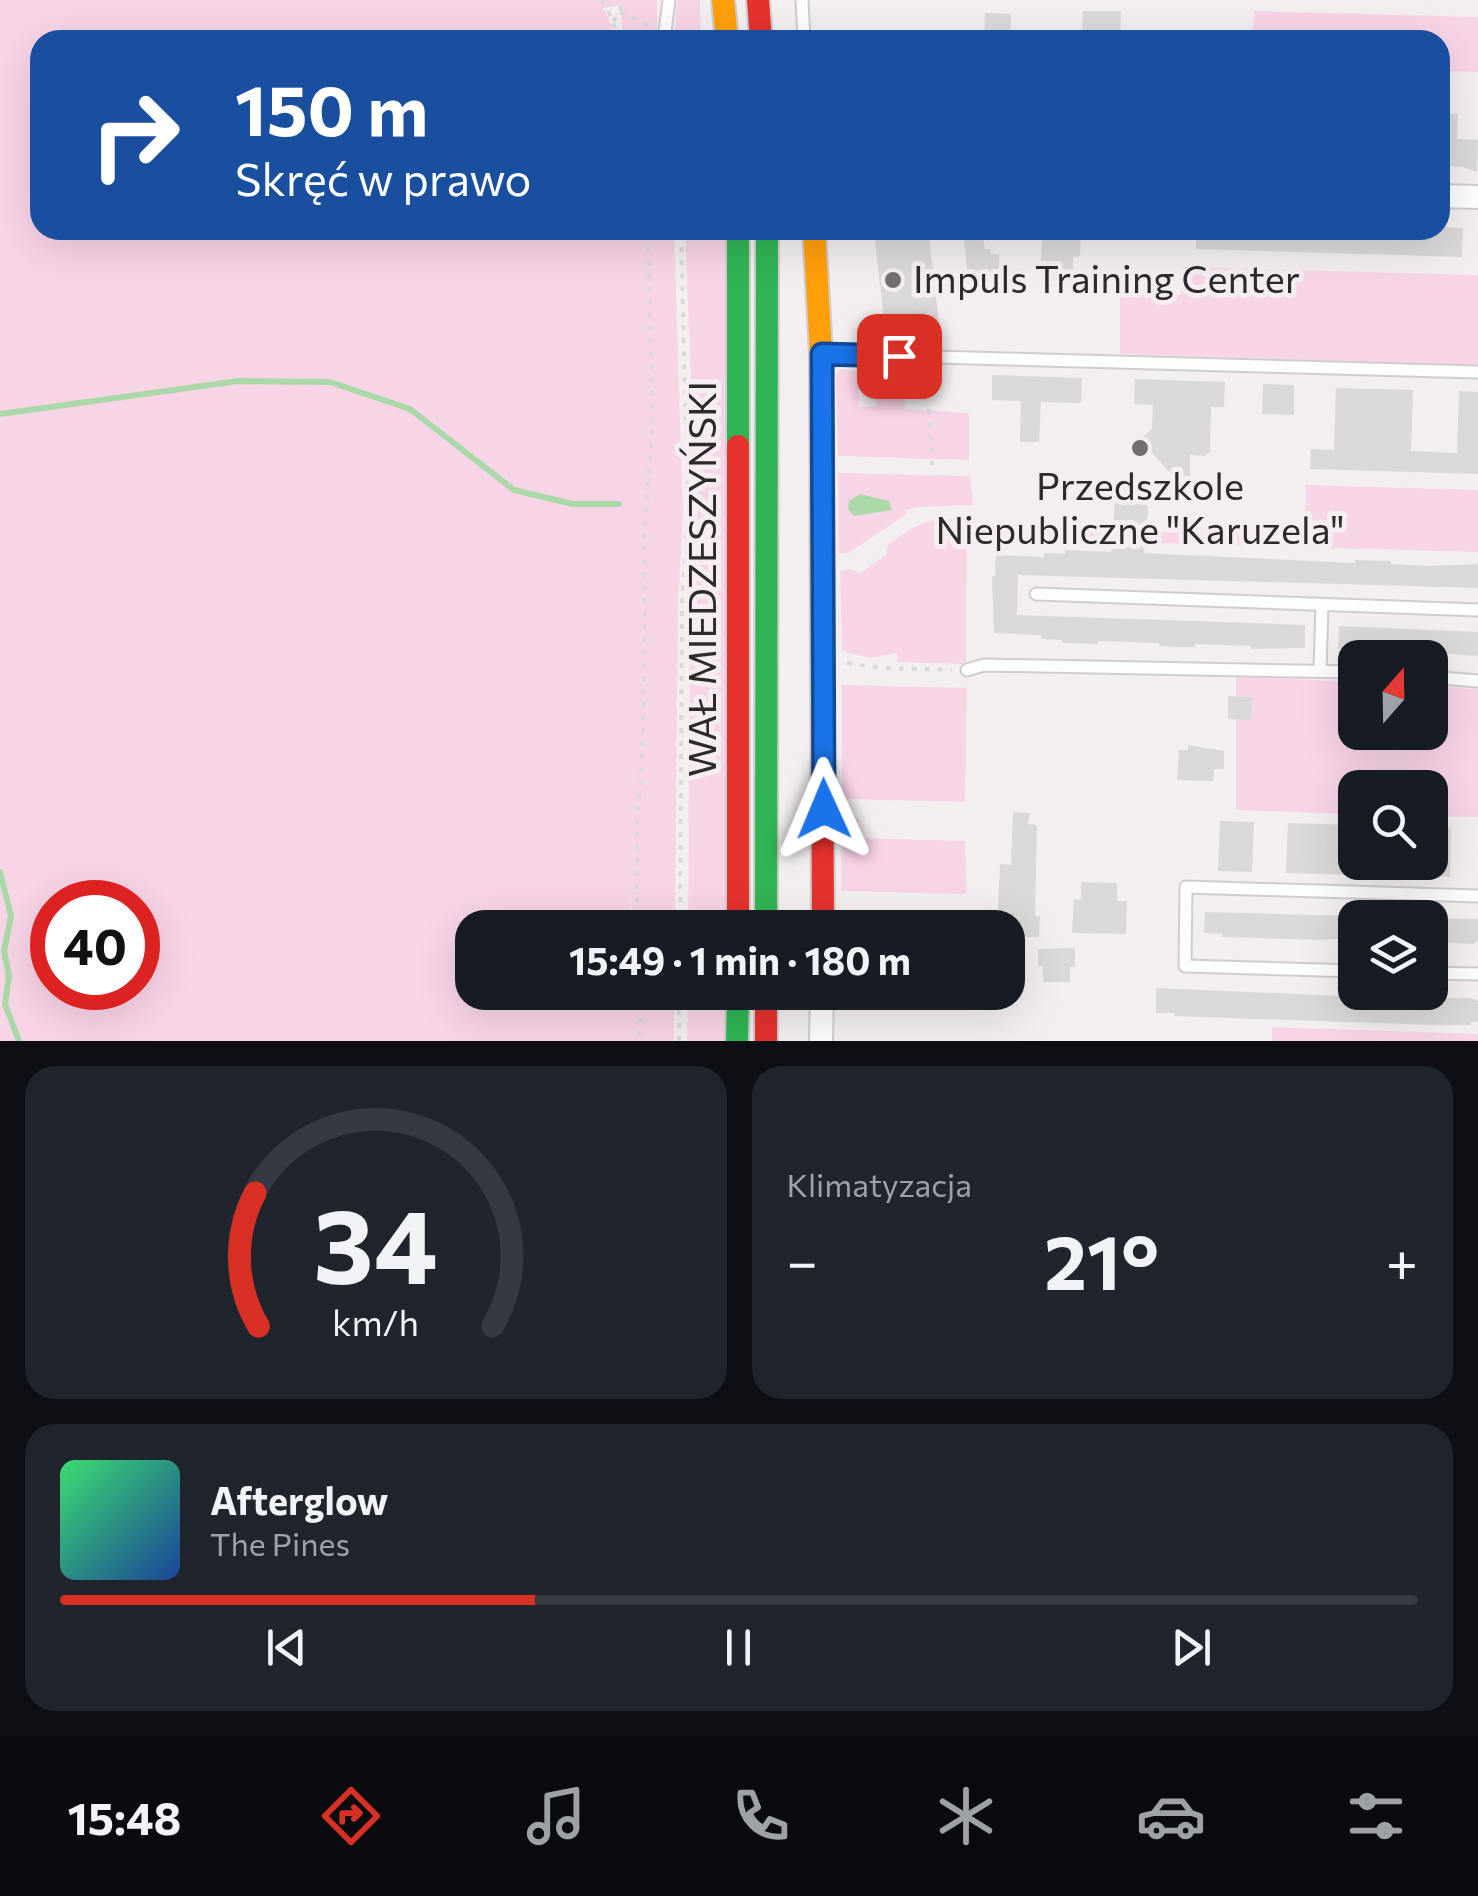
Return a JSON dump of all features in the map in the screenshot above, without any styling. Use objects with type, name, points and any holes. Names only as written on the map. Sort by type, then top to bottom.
[{"type":"main road","points":[[723,0],[726,30]]},
{"type":"main road","points":[[758,0],[760,30]]},
{"type":"main road","name":"WAŁ MIEDZESZYŃSKI","points":[[738,240],[738,910]]},
{"type":"main road","name":"WAŁ MIEDZESZYŃSKI","points":[[766,240],[766,910]]},
{"type":"main road","points":[[815,240],[822,354],[822,910]]},
{"type":"main road","points":[[738,1010],[738,1041]]},
{"type":"main road","points":[[766,1010],[766,1041]]},
{"type":"street","points":[[1450,196],[1478,197]]},
{"type":"street","points":[[821,1041],[822,1010]]},
{"type":"lane","points":[[665,30],[669,0]]},
{"type":"lane","points":[[802,0],[804,30]]},
{"type":"lane","points":[[822,354],[1478,372]]},
{"type":"lane","points":[[1036,594],[1478,610]]},
{"type":"lane","points":[[1320,670],[1322,606]]},
{"type":"lane","points":[[966,670],[984,665],[1338,671]]},
{"type":"lane","points":[[1448,679],[1478,681]]},
{"type":"lane","points":[[1338,970],[1185,966],[1186,887],[1478,896]]},
{"type":"lane","points":[[1448,973],[1478,974]]},
{"type":"path","points":[[602,0],[615,30]]},
{"type":"path","points":[[613,21],[623,0]]},
{"type":"path","points":[[620,12],[653,30]]},
{"type":"path","points":[[637,910],[636,816],[642,763],[645,638],[644,528],[652,432],[647,240]]},
{"type":"path","points":[[680,240],[688,513],[682,604],[680,910]]},
{"type":"path","points":[[929,409],[932,465]]},
{"type":"path","points":[[822,662],[966,670]]},
{"type":"path","points":[[639,1010],[640,1041]]},
{"type":"path","points":[[679,1041],[680,1010]]},
{"type":"shaded area","points":[[0,0],[657,0],[657,30],[622,30],[620,5],[603,8],[612,30],[30,30],[30,240],[674,240],[683,511],[678,606],[675,910],[631,910],[631,896],[630,910],[455,910],[455,1010],[674,1010],[674,1041],[0,1041]]},
{"type":"shaded area","points":[[677,0],[700,0],[701,30],[675,30]]},
{"type":"shaded area","points":[[1254,11],[1478,17],[1478,72],[1450,71],[1450,30],[1253,30]]},
{"type":"shaded area","points":[[685,240],[725,240],[725,910],[688,910],[690,603],[696,507]]},
{"type":"shaded area","points":[[1181,267],[1478,275],[1478,365],[1120,354],[1120,295],[1181,295]]},
{"type":"shaded area","points":[[840,369],[859,371],[859,407],[876,406],[875,371],[904,371],[905,409],[969,413],[969,460],[838,456],[836,375]]},
{"type":"shaded area","points":[[838,473],[970,476],[973,505],[905,510],[907,514],[850,552],[839,554]]},
{"type":"shaded area","points":[[1306,485],[1478,490],[1478,552],[967,538],[966,664],[897,662],[897,653],[870,658],[842,651],[840,571],[860,573],[886,555],[887,546],[927,522],[973,518],[980,527],[1304,535]]},
{"type":"shaded area","points":[[860,494],[889,501],[892,510],[854,516],[848,509],[849,501]]},
{"type":"shaded area","points":[[1236,676],[1338,681],[1338,750],[1448,750],[1448,687],[1478,689],[1478,817],[1448,816],[1448,770],[1338,770],[1338,813],[1236,810],[1236,719],[1251,719],[1252,697],[1236,696]]},
{"type":"shaded area","points":[[842,685],[967,688],[965,802],[842,799]]},
{"type":"shaded area","points":[[842,819],[859,819],[859,838],[965,841],[967,894],[841,891]]},
{"type":"shaded area","points":[[688,1010],[725,1010],[725,1041],[687,1041]]},
{"type":"shaded area","points":[[1272,1027],[1478,1034],[1478,1041],[1272,1041]]},
{"type":"building","points":[[1083,11],[1121,11],[1120,30],[1082,30]]},
{"type":"building","points":[[985,13],[1011,14],[1011,30],[984,30]]},
{"type":"building","points":[[1450,114],[1458,114],[1457,139],[1478,140],[1477,172],[1450,166]]},
{"type":"building","points":[[1450,227],[1463,228],[1462,257],[1196,249],[1196,240],[1450,240]]},
{"type":"building","points":[[875,240],[929,240],[939,321],[885,327]]},
{"type":"building","points":[[964,240],[984,240],[985,249],[999,254],[1000,271],[1023,269],[1025,290],[969,288]]},
{"type":"building","points":[[1042,240],[1081,240],[1080,256],[1073,257],[1073,281],[1040,281]]},
{"type":"building","points":[[992,375],[1082,378],[1081,403],[1041,402],[1039,442],[1020,442],[1021,401],[992,400]]},
{"type":"building","points":[[1135,379],[1225,382],[1224,407],[1211,407],[1210,452],[1204,456],[1190,455],[1190,476],[1173,476],[1140,439],[1152,429],[1153,405],[1134,404]]},
{"type":"building","points":[[1263,384],[1294,385],[1294,415],[1262,414]]},
{"type":"building","points":[[1336,388],[1413,390],[1411,451],[1457,453],[1459,391],[1478,392],[1478,474],[1310,469],[1311,449],[1334,450]]},
{"type":"building","points":[[1116,489],[1143,490],[1148,510],[1144,553],[1355,563],[1391,561],[1430,566],[1478,564],[1478,588],[1018,575],[1017,615],[1305,625],[1305,648],[1062,643],[1041,639],[1041,635],[994,633],[992,576],[996,555],[1044,557],[1044,553],[1065,554],[1065,550],[1111,552]]},
{"type":"building","points":[[1339,626],[1478,632],[1478,656],[1448,654],[1448,640],[1338,640]]},
{"type":"building","points":[[1228,696],[1252,697],[1251,720],[1228,719]]},
{"type":"building","points":[[1188,745],[1224,751],[1224,769],[1214,769],[1213,781],[1177,780],[1179,750],[1188,750]]},
{"type":"building","points":[[1013,812],[1030,813],[1028,824],[1037,825],[1035,916],[1040,916],[1039,937],[1025,937],[1025,910],[998,910],[1000,864],[1011,865]]},
{"type":"building","points":[[1220,821],[1254,822],[1252,872],[1218,871]]},
{"type":"building","points":[[1288,823],[1338,824],[1338,875],[1286,873]]},
{"type":"building","points":[[1448,828],[1451,828],[1448,877]]},
{"type":"building","points":[[1081,882],[1117,883],[1117,901],[1127,901],[1126,934],[1072,933],[1074,899],[1081,900]]},
{"type":"building","points":[[1205,912],[1338,916],[1338,939],[1222,937],[1204,933]]},
{"type":"building","points":[[1448,918],[1478,919],[1478,941],[1448,943]]},
{"type":"building","points":[[1075,948],[1070,982],[1043,982],[1038,949]]},
{"type":"building","points":[[1156,988],[1338,996],[1338,1010],[1448,1010],[1448,998],[1478,1001],[1478,1022],[1471,1025],[1156,1013]]},
{"type":"waterway","points":[[0,414],[238,381],[330,382],[410,409],[514,490],[573,504],[619,504]]},
{"type":"waterway","points":[[0,872],[11,916],[4,951],[9,976],[5,1004],[19,1041]]},
{"type":"traffic: fast","points":[[738,240],[738,446]]},
{"type":"traffic: fast","points":[[766,910],[767,240]]},
{"type":"traffic: fast","points":[[737,1041],[738,1010]]},
{"type":"traffic: slow","points":[[723,0],[726,30]]},
{"type":"traffic: slow","points":[[815,240],[821,354],[822,667]]},
{"type":"traffic: jam","points":[[758,0],[760,30]]},
{"type":"traffic: jam","points":[[738,446],[738,910]]},
{"type":"traffic: jam","points":[[822,667],[823,910]]},
{"type":"traffic: jam","points":[[766,1010],[766,1041]]},
{"type":"place","name":"Impuls Training Center","points":[[893,280]]},
{"type":"place","name":"Przedszkole Niepubliczne \"Karuzela\"","points":[[1140,448]]},
{"type":"route","points":[[824,809],[822,354],[899,356]]}]
